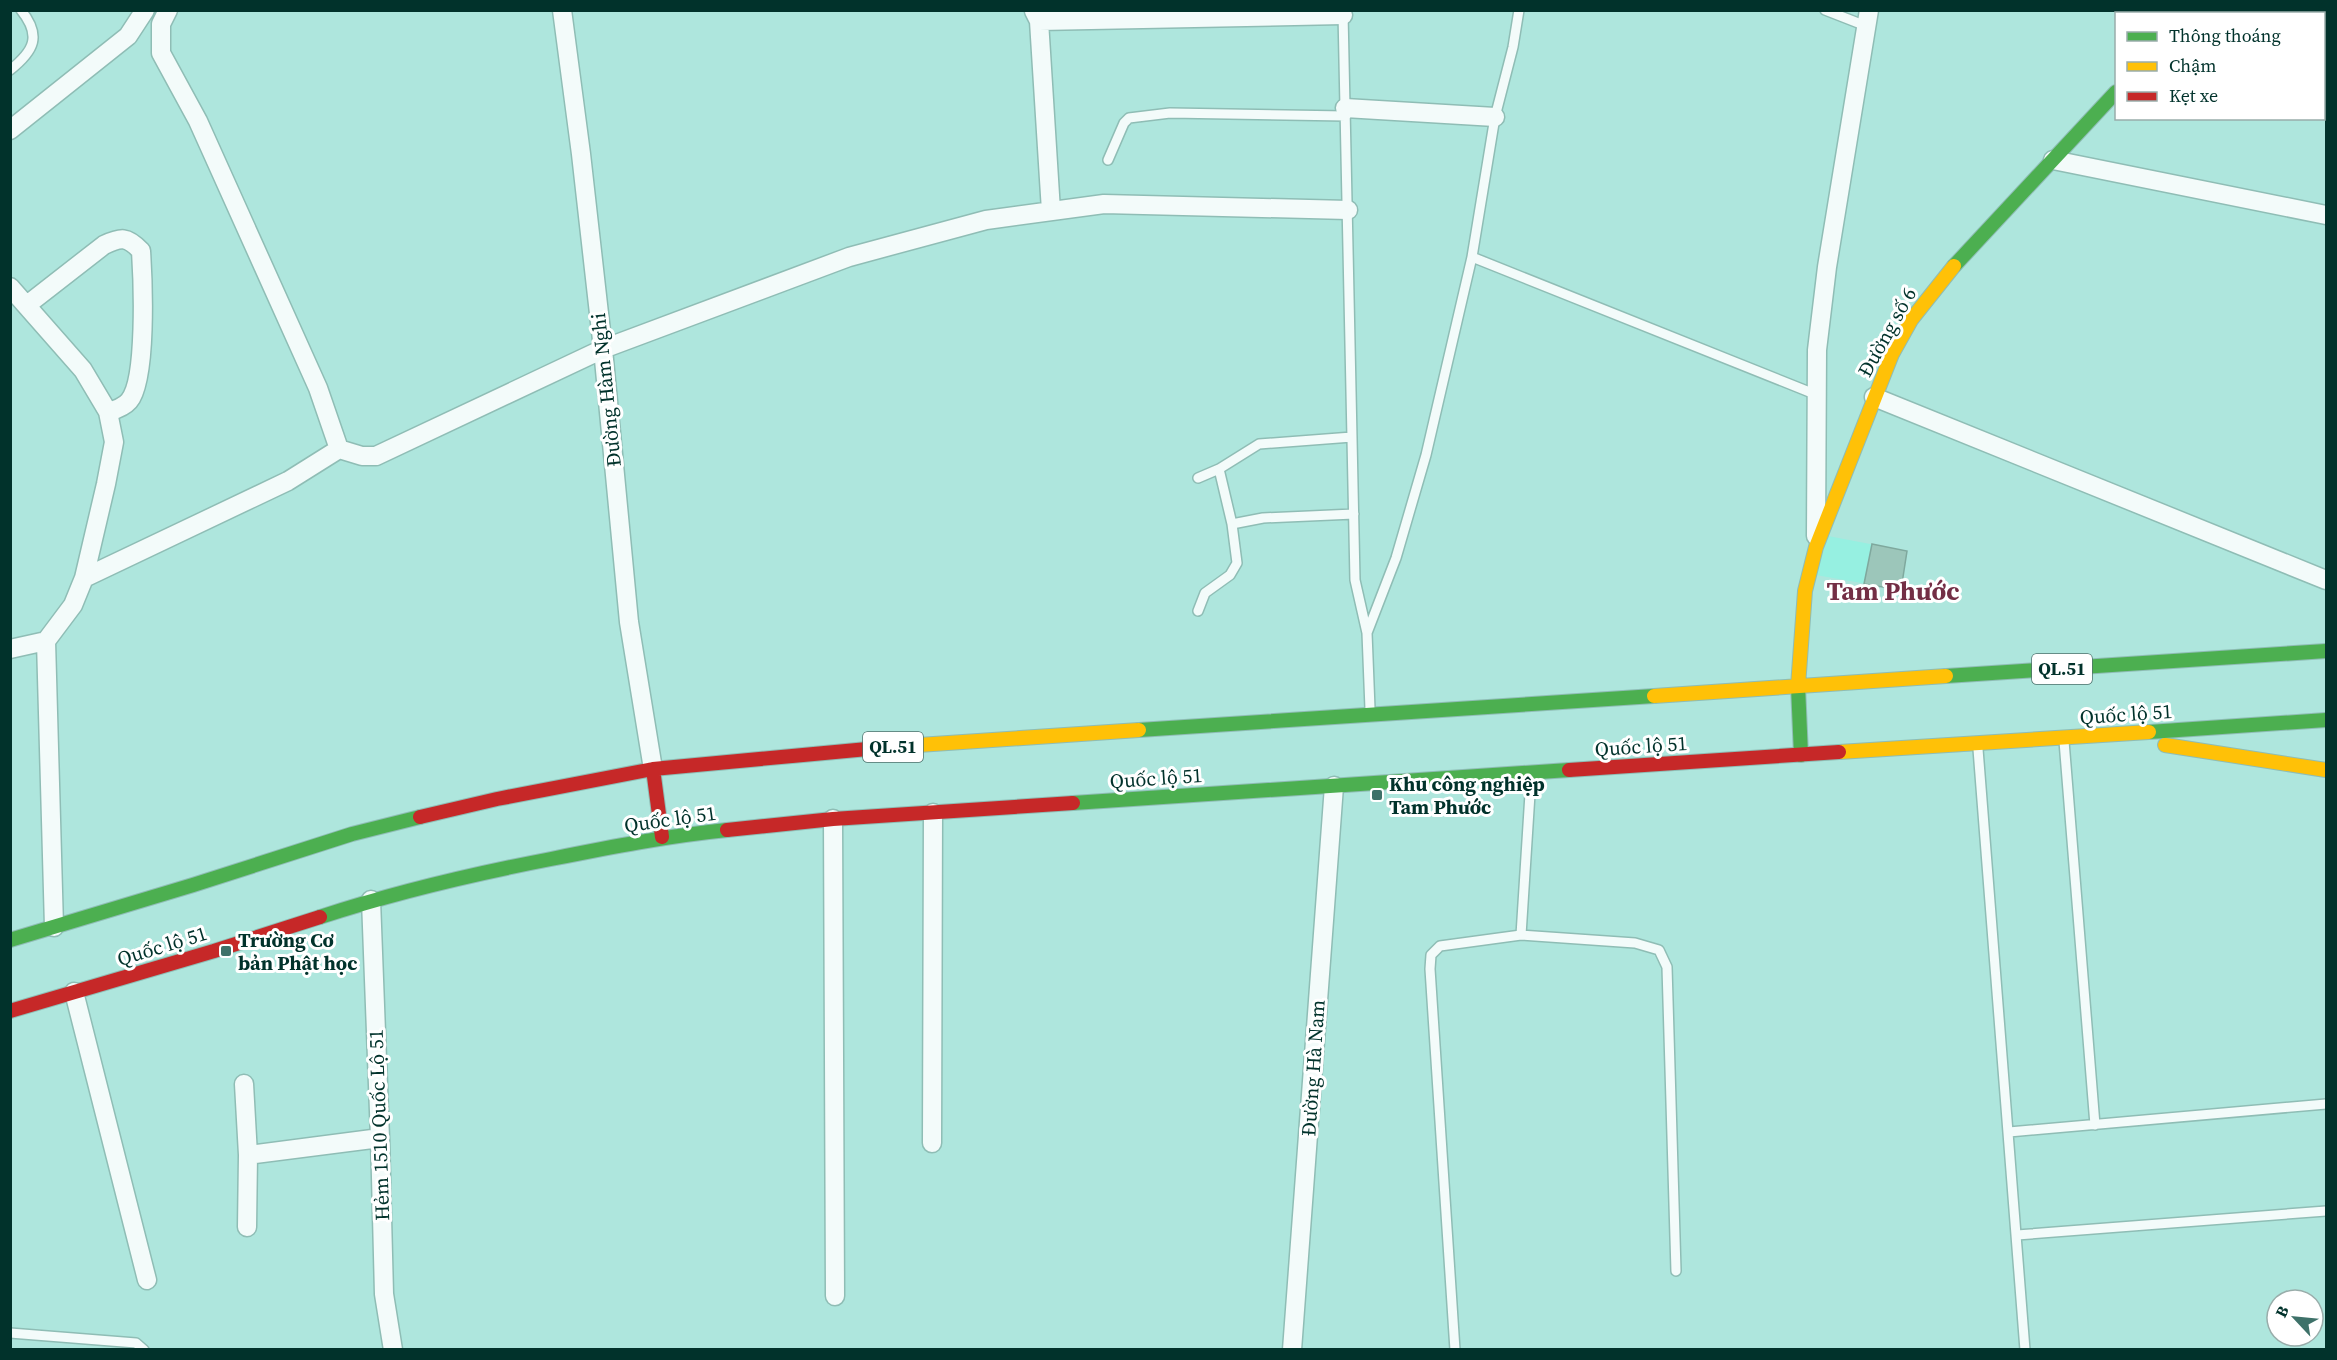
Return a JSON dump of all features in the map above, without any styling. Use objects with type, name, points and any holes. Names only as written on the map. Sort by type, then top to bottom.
[{"type":"main road","name":"Đường số 6","points":[[1801,755],[1798,686],[1805,591],[1816,547],[1892,354],[1911,320],[1932,291],[2115,93]]},
{"type":"main road","name":"QL.51","points":[[10,940],[352,834],[497,800],[653,769],[829,751],[2325,651]]},
{"type":"main road","name":"Quốc lộ 51","points":[[10,1011],[214,951],[371,900],[510,867],[662,837],[833,819],[2326,720]]},
{"type":"main road","points":[[2104,735],[2326,770]]},
{"type":"main road","points":[[653,769],[662,837]]},
{"type":"street","points":[[10,130],[128,36],[145,10]]},
{"type":"street","points":[[168,10],[161,24],[161,53],[198,121],[318,388],[339,449]]},
{"type":"street","name":"Đường Hàm Nghi","points":[[562,10],[603,349],[628,622],[653,769]]},
{"type":"street","points":[[1051,211],[1037,16],[1343,13]]},
{"type":"street","points":[[1816,547],[1817,350],[1827,267],[1867,18]]},
{"type":"street","points":[[1346,112],[1495,117]]},
{"type":"street","points":[[2053,160],[2326,214]]},
{"type":"street","points":[[84,578],[288,481],[339,449],[362,456],[375,456],[603,349],[849,257],[986,220],[1104,204],[1348,210]]},
{"type":"street","points":[[27,305],[104,245],[118,238],[132,242],[141,251],[141,367],[129,401],[118,409],[108,412]]},
{"type":"street","points":[[10,287],[83,370],[108,412],[114,442],[84,578],[73,605],[46,641],[54,927]]},
{"type":"street","points":[[1874,397],[2326,580]]},
{"type":"street","points":[[10,649],[46,641]]},
{"type":"street","name":"Đường Hà Nam","points":[[1292,1350],[1334,786]]},
{"type":"street","points":[[932,1143],[933,813]]},
{"type":"street","points":[[833,819],[835,1296]]},
{"type":"street","name":"Hẻm 1510 Quốc Lộ 51","points":[[371,900],[384,1294],[393,1350]]},
{"type":"street","points":[[74,992],[147,1280]]},
{"type":"street","points":[[244,1084],[248,1155],[247,1227]]},
{"type":"street","points":[[248,1155],[380,1138]]},
{"type":"lane","points":[[10,70],[24,59],[34,42],[33,28],[21,10]]},
{"type":"lane","points":[[1367,633],[1396,558],[1426,455],[1472,257],[1495,117],[1513,47],[1519,10]]},
{"type":"lane","points":[[1825,10],[1867,18]]},
{"type":"lane","points":[[1343,13],[1355,580],[1367,633],[1370,715]]},
{"type":"lane","points":[[1108,160],[1124,123],[1129,118],[1170,112],[1346,112]]},
{"type":"lane","points":[[1472,257],[1817,394]]},
{"type":"lane","points":[[1198,478],[1219,469],[1259,444],[1352,437]]},
{"type":"lane","points":[[1198,611],[1204,593],[1230,575],[1237,563],[1232,524],[1219,469]]},
{"type":"lane","points":[[1232,524],[1263,518],[1354,514]]},
{"type":"lane","points":[[2064,738],[2072,815],[2095,1125]]},
{"type":"lane","points":[[1977,743],[2025,1350]]},
{"type":"lane","points":[[1521,935],[1532,773]]},
{"type":"lane","points":[[1455,1350],[1430,969],[1431,955],[1440,946],[1521,935],[1635,943],[1659,950],[1667,967],[1676,1272]]},
{"type":"lane","points":[[2009,1132],[2326,1104]]},
{"type":"lane","points":[[2017,1235],[2326,1211]]},
{"type":"lane","points":[[10,1333],[136,1343],[144,1350]]},
{"type":"shaded area","points":[[1828,536],[1907,551],[1901,590],[1816,575]]},
{"type":"building","points":[[1872,544],[1907,551],[1901,590],[1864,584]]},
{"type":"traffic: fast","points":[[1954,266],[2115,93]]},
{"type":"traffic: fast","points":[[1946,676],[2326,651]]},
{"type":"traffic: fast","points":[[1798,686],[1801,755]]},
{"type":"traffic: fast","points":[[1139,730],[1654,696]]},
{"type":"traffic: fast","points":[[2149,732],[2326,720]]},
{"type":"traffic: fast","points":[[1073,803],[1569,770]]},
{"type":"traffic: fast","points":[[10,940],[352,834],[420,817]]},
{"type":"traffic: fast","points":[[320,917],[435,884],[493,871],[639,842],[727,830]]},
{"type":"traffic: slow","points":[[1798,686],[1805,591],[1816,547],[1892,354],[1911,320],[1954,266]]},
{"type":"traffic: slow","points":[[1654,696],[1946,676]]},
{"type":"traffic: slow","points":[[889,747],[1139,730]]},
{"type":"traffic: slow","points":[[1839,752],[2149,732]]},
{"type":"traffic: slow","points":[[2165,745],[2326,770]]},
{"type":"traffic: jam","points":[[420,817],[497,799],[653,769],[889,747]]},
{"type":"traffic: jam","points":[[1569,770],[1839,752]]},
{"type":"traffic: jam","points":[[653,769],[662,837]]},
{"type":"traffic: jam","points":[[727,830],[833,819],[1073,803]]},
{"type":"traffic: jam","points":[[10,1011],[320,917]]},
{"type":"place","name":"Khu công nghiệp Tam Phước","points":[[1377,795]]},
{"type":"place","name":"Trường Cơ bản Phật học","points":[[226,951]]},
{"type":"district","name":"Tam Phước","points":[[1893,591]]}]
